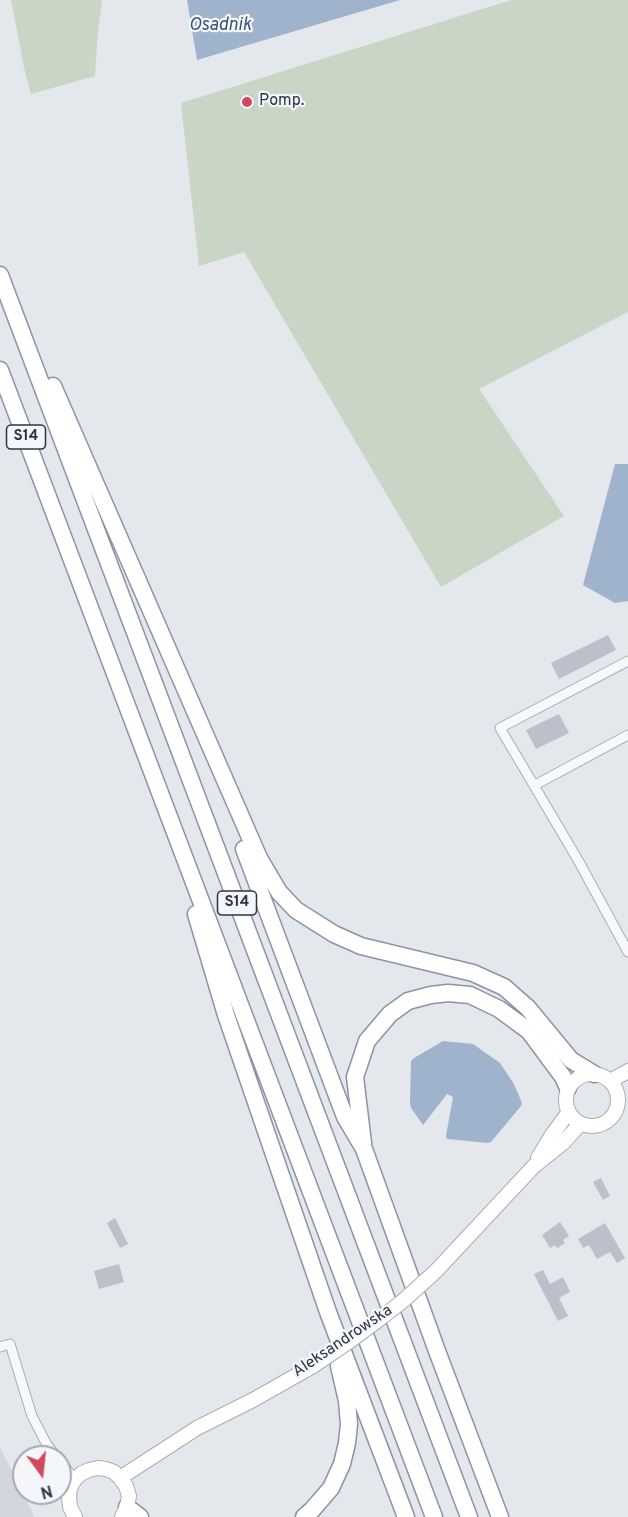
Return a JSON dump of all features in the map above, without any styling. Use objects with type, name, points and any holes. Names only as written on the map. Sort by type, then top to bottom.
[{"type":"highway","points":[[2,281],[51,380],[163,635],[345,1117],[364,1149],[500,1517]]},
{"type":"highway","name":"S14","points":[[2,281],[469,1517]]},
{"type":"highway","name":"S14","points":[[0,370],[434,1517]]},
{"type":"highway","points":[[181,680],[258,858],[279,892],[296,910],[334,934],[361,946],[473,973],[504,987],[528,1008],[571,1060],[594,1074]]},
{"type":"highway","points":[[168,815],[201,936],[226,1015],[328,1312],[406,1517]]},
{"type":"highway","points":[[364,1149],[355,1077],[367,1041],[390,1014],[408,1001],[448,993],[470,995],[499,1009],[529,1031],[563,1077],[568,1088]]},
{"type":"highway","points":[[304,1517],[331,1488],[342,1464],[348,1433],[347,1401],[328,1312]]},
{"type":"main road","points":[[610,1081],[628,1071]]},
{"type":"main road","points":[[586,1074],[600,1075],[610,1081],[618,1094],[623,1097],[612,1117],[597,1126],[580,1124],[573,1119],[565,1105],[565,1096],[573,1082],[586,1074]]},
{"type":"main road","name":"Aleksandrowska","points":[[534,1166],[568,1113]]},
{"type":"main road","name":"Aleksandrowska","points":[[120,1478],[197,1428],[313,1366],[381,1318],[436,1271],[534,1166],[563,1143],[580,1124]]},
{"type":"main road","points":[[75,1517],[70,1507],[70,1488],[82,1473],[98,1468],[114,1472],[126,1486],[130,1514]]},
{"type":"street","points":[[628,661],[500,728],[535,785],[628,952]]},
{"type":"street","points":[[535,785],[628,735]]},
{"type":"street","points":[[5,1345],[32,1416],[47,1445]]},
{"type":"street","points":[[72,1476],[75,1479]]},
{"type":"shaded area","points":[[0,1447],[12,1471],[12,1505],[29,1505],[34,1517],[0,1517]]},
{"type":"green space","points":[[11,0],[102,0],[95,76],[31,94]]},
{"type":"green space","points":[[511,0],[628,0],[628,312],[479,389],[564,516],[441,587],[244,252],[199,266],[181,103]]},
{"type":"water","name":"Osadnik","points":[[187,0],[400,0],[197,60]]},
{"type":"water","points":[[615,464],[628,464],[628,601],[615,603],[583,585]]},
{"type":"water","points":[[443,1041],[473,1044],[500,1063],[514,1084],[522,1103],[521,1106],[491,1142],[447,1139],[453,1097],[447,1094],[423,1125],[411,1108],[411,1061]]},
{"type":"building","name":"Pomp.","points":[[252,95],[254,108],[242,109],[240,97]]},
{"type":"building","points":[[608,635],[616,650],[559,679],[551,663]]},
{"type":"building","points":[[559,714],[569,733],[536,749],[526,730]]},
{"type":"building","points":[[601,1178],[610,1196],[603,1200],[593,1182]]},
{"type":"building","points":[[115,1218],[128,1244],[120,1248],[107,1223]]},
{"type":"building","points":[[560,1222],[569,1236],[563,1240],[565,1243],[557,1248],[555,1245],[550,1248],[542,1235]]},
{"type":"building","points":[[605,1223],[625,1258],[617,1263],[610,1252],[597,1259],[589,1245],[583,1248],[578,1239]]},
{"type":"building","points":[[119,1264],[124,1282],[99,1289],[94,1271]]},
{"type":"building","points":[[543,1270],[550,1284],[563,1277],[570,1292],[559,1298],[568,1316],[558,1321],[534,1274]]},
{"type":"place","name":"Pomp.","points":[[247,102]]}]
